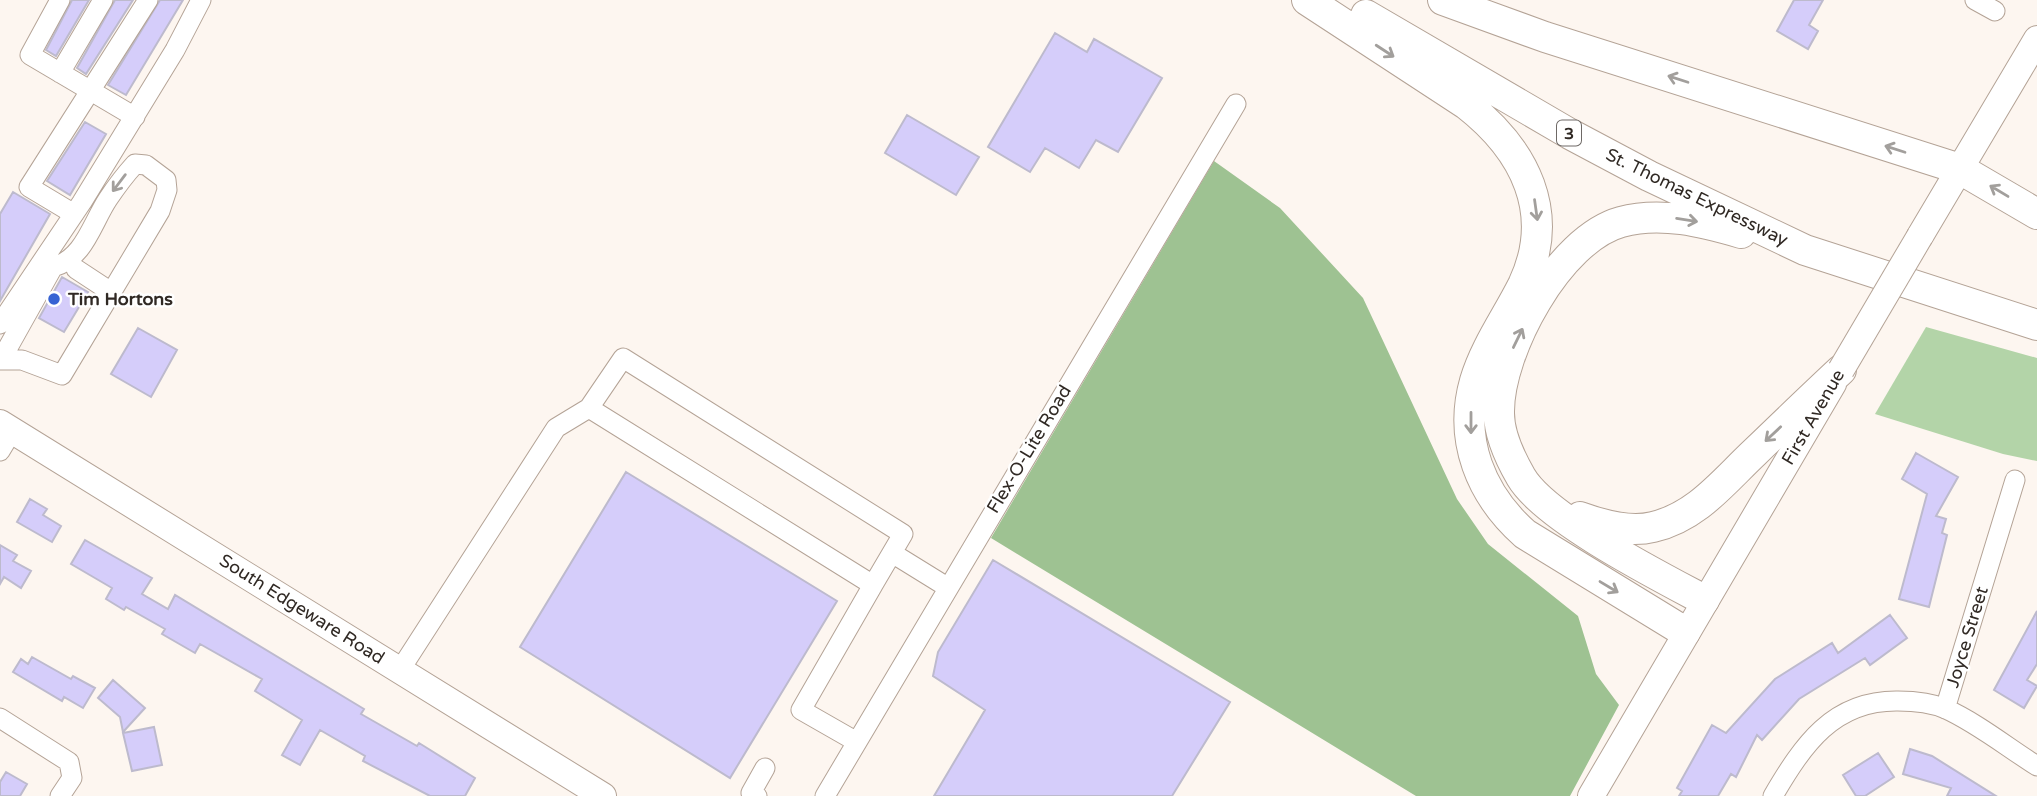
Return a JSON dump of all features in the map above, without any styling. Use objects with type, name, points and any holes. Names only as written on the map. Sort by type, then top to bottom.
[{"type":"highway","points":[[1307,0],[1466,104],[1483,117],[1513,152],[1535,200],[1538,219],[1536,246],[1524,283],[1489,348],[1475,382],[1470,418],[1471,444],[1477,467],[1486,489],[1498,507],[1525,534],[1685,632]]},
{"type":"highway","name":"St. Thomas Expressway","points":[[1341,0],[1570,134],[1648,176],[1805,250],[2037,325]]},
{"type":"highway","points":[[1443,0],[1545,37],[1960,169],[2037,214]]},
{"type":"highway","points":[[1704,600],[1569,521],[1522,480],[1507,450],[1499,416],[1506,363],[1548,283],[1569,254],[1592,235],[1620,222],[1648,217],[1693,221],[1805,250]]},
{"type":"highway","points":[[1534,492],[1560,509],[1602,526],[1652,527],[1680,517],[1716,491],[1841,370]]},
{"type":"main road","name":"First Avenue","points":[[1591,796],[1685,632],[2037,39]]},
{"type":"main road","name":"South Edgeware Road","points":[[4,435],[400,670],[603,796]]},
{"type":"street","points":[[60,0],[30,55],[135,117]]},
{"type":"street","points":[[60,73],[103,0]]},
{"type":"street","points":[[74,214],[29,187],[148,0]]},
{"type":"street","points":[[0,324],[135,117],[201,0]]},
{"type":"street","points":[[1975,0],[1995,11]]},
{"type":"street","name":"Flex-O-Lite Road","points":[[825,796],[947,586],[1236,104]]},
{"type":"street","points":[[135,164],[146,165],[166,180],[167,191],[160,211],[111,292],[62,375],[22,360],[1,360],[53,267],[61,265],[81,248],[107,200],[135,164]]},
{"type":"street","points":[[76,269],[111,292]]},
{"type":"street","points":[[400,670],[556,428],[589,408],[623,358],[904,534],[801,710],[857,742]]},
{"type":"street","points":[[589,408],[873,585]]},
{"type":"street","name":"Joyce Street","points":[[1773,796],[1807,743],[1851,710],[1874,701],[1907,701],[1945,709],[2015,480]]},
{"type":"street","points":[[892,553],[947,586]]},
{"type":"street","points":[[1945,709],[2037,766]]},
{"type":"street","points":[[0,718],[69,762],[72,778],[60,796]]},
{"type":"street","points":[[757,796],[751,793],[765,768]]},
{"type":"green space","points":[[1214,161],[1280,208],[1363,298],[1457,499],[1488,544],[1578,616],[1596,674],[1619,705],[1570,796],[1416,796],[991,538]]},
{"type":"green space","points":[[1926,327],[2037,358],[2037,461],[2003,454],[1875,414]]},
{"type":"building","points":[[72,0],[89,0],[56,56],[46,50]]},
{"type":"building","points":[[115,0],[133,0],[86,74],[77,68]]},
{"type":"building","points":[[160,0],[183,0],[126,95],[108,85]]},
{"type":"building","points":[[1794,0],[1823,0],[1809,25],[1818,31],[1808,49],[1777,31]]},
{"type":"building","points":[[1055,33],[1087,52],[1094,39],[1162,78],[1118,152],[1096,140],[1079,168],[1045,148],[1030,172],[988,147]]},
{"type":"building","points":[[907,115],[979,157],[956,195],[885,153]]},
{"type":"building","points":[[85,122],[106,134],[70,195],[47,181]]},
{"type":"building","points":[[13,192],[50,214],[0,301],[0,214]]},
{"type":"building","points":[[62,277],[88,292],[64,332],[39,318]]},
{"type":"building","points":[[138,328],[177,350],[151,397],[111,374]]},
{"type":"building","points":[[1916,453],[1958,477],[1936,516],[1946,519],[1942,533],[1947,535],[1929,607],[1899,599],[1927,494],[1902,479]]},
{"type":"building","points":[[626,472],[837,601],[730,778],[520,647]]},
{"type":"building","points":[[30,499],[47,509],[43,515],[61,526],[52,542],[17,522]]},
{"type":"building","points":[[85,540],[152,578],[142,594],[168,609],[175,595],[364,709],[361,714],[417,746],[419,743],[475,778],[465,796],[430,796],[363,761],[365,756],[320,730],[300,765],[282,755],[302,720],[255,691],[262,679],[200,644],[195,653],[162,634],[165,629],[106,599],[112,588],[71,564]]},
{"type":"building","points":[[0,545],[17,555],[13,561],[31,571],[21,588],[4,577],[0,584]]},
{"type":"building","points":[[993,560],[1230,702],[1172,796],[934,796],[985,710],[933,676],[938,652]]},
{"type":"building","points":[[2037,611],[2037,664],[2027,680],[2037,686],[2024,708],[1994,690]]},
{"type":"building","points":[[1890,615],[1907,638],[1870,665],[1865,658],[1799,699],[1762,740],[1757,735],[1736,777],[1731,774],[1718,796],[1679,796],[1682,791],[1677,788],[1712,725],[1726,733],[1775,679],[1832,643],[1838,653]]},
{"type":"building","points":[[32,657],[71,679],[73,676],[95,688],[83,708],[64,697],[62,701],[13,672],[21,659],[28,664]]},
{"type":"building","points":[[113,680],[145,708],[123,732],[120,717],[98,698]]},
{"type":"building","points":[[154,727],[162,765],[132,771],[123,733]]},
{"type":"building","points":[[1910,749],[1932,756],[1996,796],[1947,796],[1951,788],[1903,774]]},
{"type":"building","points":[[1878,753],[1894,777],[1865,796],[1856,796],[1843,775]]},
{"type":"building","points":[[6,772],[27,784],[20,796],[0,796],[0,782]]},
{"type":"place","name":"Tim Hortons","points":[[54,299]]}]
